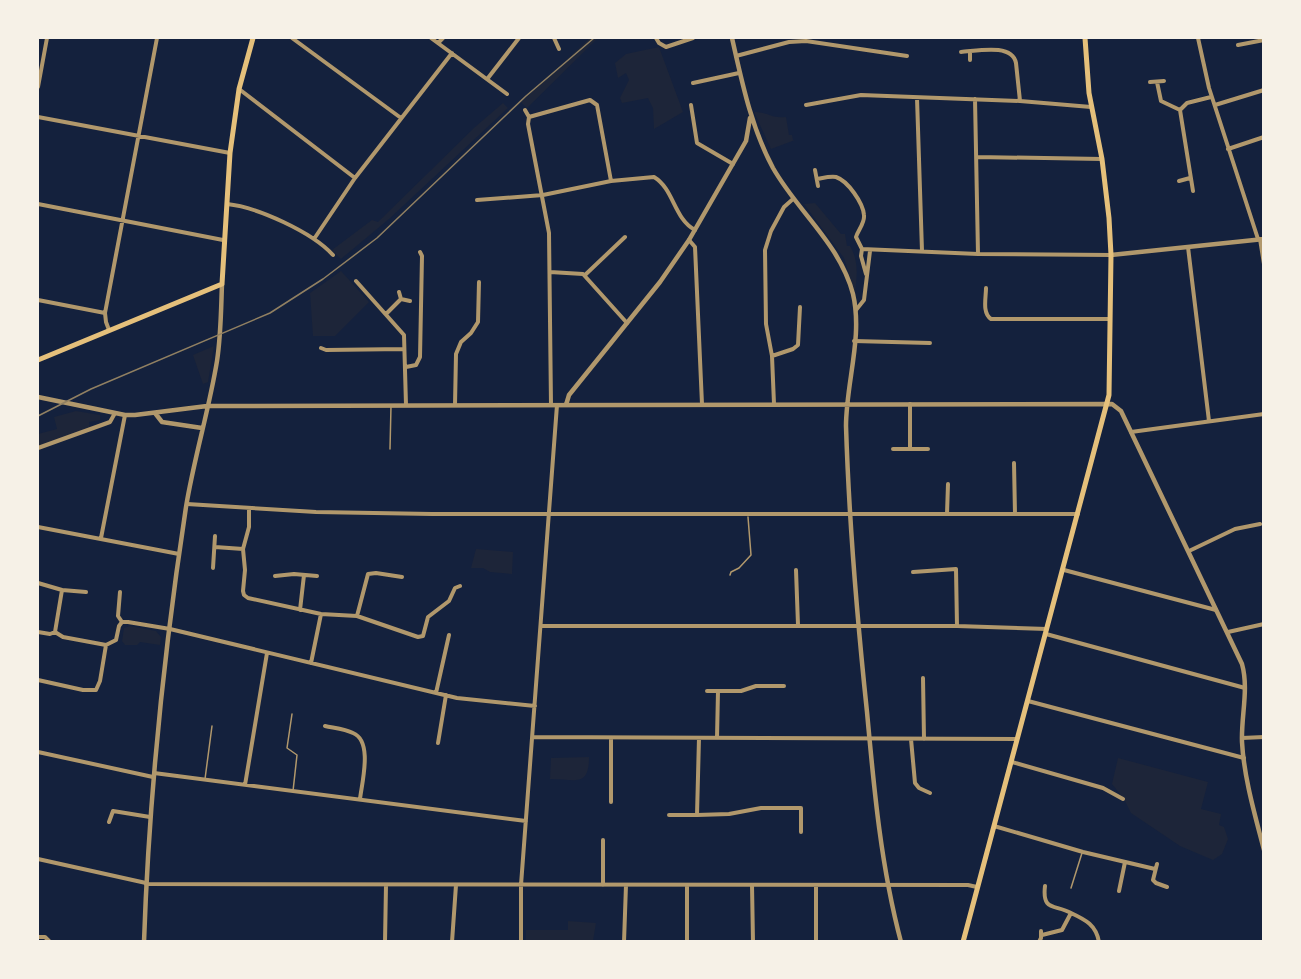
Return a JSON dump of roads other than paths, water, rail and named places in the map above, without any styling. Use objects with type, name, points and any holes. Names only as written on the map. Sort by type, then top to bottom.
[{"type":"main road","points":[[38,360],[222,284],[230,153],[239,89],[253,38]]},
{"type":"main road","points":[[963,942],[1108,403],[1111,255],[1102,159],[1091,107],[1085,38]]},
{"type":"street","points":[[38,87],[47,38]]},
{"type":"street","points":[[109,330],[105,314],[157,38]]},
{"type":"street","points":[[292,38],[400,118]]},
{"type":"street","points":[[431,38],[507,94]]},
{"type":"street","points":[[438,43],[443,38]]},
{"type":"street","points":[[488,78],[519,38]]},
{"type":"street","points":[[554,38],[559,49]]},
{"type":"street","points":[[656,38],[666,47],[693,38]]},
{"type":"street","points":[[732,38],[751,115],[773,168],[793,199],[844,266],[856,311],[847,404],[850,514],[857,626],[888,885],[901,942]]},
{"type":"street","points":[[1198,38],[1211,97],[1260,239],[1263,264]]},
{"type":"street","points":[[736,56],[789,40],[907,56]]},
{"type":"street","points":[[1238,45],[1263,40]]},
{"type":"street","points":[[38,44],[46,45]]},
{"type":"street","points":[[962,52],[1002,51],[1015,57],[1020,101]]},
{"type":"street","points":[[970,52],[970,60]]},
{"type":"street","points":[[314,239],[400,118],[452,53]]},
{"type":"street","points":[[693,82],[739,73]]},
{"type":"street","points":[[1150,82],[1164,81]]},
{"type":"street","points":[[1157,82],[1161,101],[1180,110]]},
{"type":"street","points":[[239,89],[356,178]]},
{"type":"street","points":[[1215,105],[1263,90]]},
{"type":"street","points":[[806,105],[861,94],[1020,101],[1091,107]]},
{"type":"street","points":[[1180,110],[1187,103],[1211,97]]},
{"type":"street","points":[[916,98],[922,251]]},
{"type":"street","points":[[975,99],[978,254]]},
{"type":"street","points":[[529,117],[590,100],[594,102],[597,105],[611,181]]},
{"type":"street","points":[[691,105],[697,143],[733,164]]},
{"type":"street","points":[[525,110],[529,117],[528,124],[549,233],[551,405]]},
{"type":"street","points":[[1180,110],[1193,191]]},
{"type":"street","points":[[566,405],[569,395],[665,276],[689,240],[746,141],[751,115]]},
{"type":"street","points":[[38,117],[230,153]]},
{"type":"street","points":[[1228,149],[1263,137]]},
{"type":"street","points":[[746,141],[760,139]]},
{"type":"street","points":[[977,157],[1102,159]]},
{"type":"street","points":[[816,170],[818,186]]},
{"type":"street","points":[[477,200],[543,195],[611,181],[648,177],[658,180],[669,194],[685,223],[695,230]]},
{"type":"street","points":[[817,179],[829,177],[840,179],[848,185],[861,205],[864,219],[856,237],[862,249],[861,256],[867,274]]},
{"type":"street","points":[[1179,180],[1190,178]]},
{"type":"street","points":[[774,404],[772,356],[766,324],[766,245],[778,216],[787,203],[793,199]]},
{"type":"street","points":[[38,204],[223,240]]},
{"type":"street","points":[[226,204],[238,206],[287,224],[314,239],[333,255]]},
{"type":"street","points":[[585,275],[625,237]]},
{"type":"street","points":[[862,249],[978,254],[1111,255],[1260,239]]},
{"type":"street","points":[[689,240],[695,247],[702,404]]},
{"type":"street","points":[[1188,247],[1209,421]]},
{"type":"street","points":[[856,311],[863,302],[870,251]]},
{"type":"street","points":[[406,367],[416,364],[420,357],[422,256],[420,252]]},
{"type":"street","points":[[550,272],[576,272],[585,275],[627,323]]},
{"type":"street","points":[[356,281],[402,332],[406,367],[406,405]]},
{"type":"street","points":[[455,405],[456,354],[461,342],[478,322],[479,282]]},
{"type":"street","points":[[144,942],[150,817],[170,629],[186,504],[218,348],[222,284]]},
{"type":"street","points":[[986,288],[986,314],[992,319],[1110,319]]},
{"type":"street","points":[[399,292],[401,299]]},
{"type":"street","points":[[386,314],[401,299]]},
{"type":"street","points":[[401,299],[410,301]]},
{"type":"street","points":[[38,300],[105,314]]},
{"type":"street","points":[[772,356],[794,349],[798,345],[800,307]]},
{"type":"street","points":[[854,341],[930,343]]},
{"type":"street","points":[[321,348],[326,350],[404,349]]},
{"type":"street","points":[[38,397],[125,415],[207,406],[1108,403],[1115,405],[1121,411],[1242,664],[1245,688],[1242,738],[1244,758],[1263,850]]},
{"type":"street","points":[[910,404],[910,449]]},
{"type":"street","points":[[521,942],[521,885],[557,405]]},
{"type":"street","points":[[38,448],[110,422],[115,413]]},
{"type":"street","points":[[155,413],[162,422],[202,428]]},
{"type":"street","points":[[1131,432],[1263,414]]},
{"type":"street","points":[[101,538],[125,415]]},
{"type":"street","points":[[893,449],[928,449]]},
{"type":"street","points":[[1014,463],[1015,514]]},
{"type":"street","points":[[947,514],[948,484]]},
{"type":"street","points":[[186,504],[352,513],[1079,514]]},
{"type":"street","points":[[249,509],[249,527],[243,549],[245,570],[243,591],[244,595],[249,598],[321,614],[357,616],[418,637],[423,636],[428,617],[449,601],[454,591],[460,586]]},
{"type":"street","points":[[1189,551],[1235,529],[1260,524]]},
{"type":"street","points":[[38,527],[179,554]]},
{"type":"street","points":[[213,568],[215,536]]},
{"type":"street","points":[[214,547],[243,549]]},
{"type":"street","points":[[913,572],[956,568],[957,626]]},
{"type":"street","points":[[796,570],[798,626]]},
{"type":"street","points":[[1064,570],[1217,610]]},
{"type":"street","points":[[357,616],[368,574],[402,577]]},
{"type":"street","points":[[300,610],[304,575]]},
{"type":"street","points":[[275,576],[317,576]]},
{"type":"street","points":[[38,583],[62,590],[86,592]]},
{"type":"street","points":[[450,585],[454,591]]},
{"type":"street","points":[[55,632],[62,590]]},
{"type":"street","points":[[120,592],[118,616],[122,622]]},
{"type":"street","points":[[310,663],[321,614]]},
{"type":"street","points":[[122,622],[170,629],[436,693],[479,701],[535,706]]},
{"type":"street","points":[[55,632],[63,637],[106,645],[116,640],[122,622]]},
{"type":"street","points":[[1228,632],[1263,624]]},
{"type":"street","points":[[541,626],[1038,627],[1047,632],[1245,688]]},
{"type":"street","points":[[38,632],[50,634],[55,632]]},
{"type":"street","points":[[436,693],[449,635]]},
{"type":"street","points":[[38,680],[83,690],[96,690],[100,681],[106,645]]},
{"type":"street","points":[[245,784],[267,653]]},
{"type":"street","points":[[923,678],[924,739]]},
{"type":"street","points":[[707,691],[741,691],[756,686],[784,686]]},
{"type":"street","points":[[717,738],[718,691]]},
{"type":"street","points":[[438,743],[446,695]]},
{"type":"street","points":[[1028,701],[1244,758]]},
{"type":"street","points":[[325,726],[352,732],[362,740],[365,755],[360,799]]},
{"type":"street","points":[[533,737],[1017,739]]},
{"type":"street","points":[[1242,738],[1263,737]]},
{"type":"street","points":[[611,738],[611,802]]},
{"type":"street","points":[[697,815],[699,738]]},
{"type":"street","points":[[911,739],[915,783],[930,794]]},
{"type":"street","points":[[38,752],[154,775],[205,779],[526,820]]},
{"type":"street","points":[[1012,762],[1103,788],[1123,799]]},
{"type":"street","points":[[669,815],[729,814],[761,808],[809,807]]},
{"type":"street","points":[[801,808],[801,832]]},
{"type":"street","points":[[109,822],[113,811],[150,817]]},
{"type":"street","points":[[993,826],[1083,852],[1125,862],[1156,866],[1154,882],[1167,887]]},
{"type":"street","points":[[603,840],[603,885]]},
{"type":"street","points":[[38,859],[146,883],[968,885],[977,887]]},
{"type":"street","points":[[1119,891],[1125,862]]},
{"type":"street","points":[[385,942],[386,885]]},
{"type":"street","points":[[453,942],[456,885]]},
{"type":"street","points":[[624,942],[626,885]]},
{"type":"street","points":[[687,885],[687,942]]},
{"type":"street","points":[[752,885],[753,942]]},
{"type":"street","points":[[816,885],[816,942]]},
{"type":"street","points":[[1046,886],[1044,897],[1047,904],[1052,908],[1061,908],[1090,923],[1096,930],[1099,942]]},
{"type":"street","points":[[1039,942],[1041,933],[1062,930],[1071,913]]},
{"type":"street","points":[[38,937],[45,937],[50,942]]},
{"type":"lane","points":[[390,449],[391,406]]},
{"type":"lane","points":[[730,575],[751,555],[748,514]]},
{"type":"lane","points":[[292,714],[287,748],[297,755],[292,791]]},
{"type":"lane","points":[[205,779],[212,726]]},
{"type":"lane","points":[[1071,888],[1083,852]]},
{"type":"railway","points":[[38,416],[91,389],[270,313],[323,279],[377,238],[526,96],[594,38]]}]
